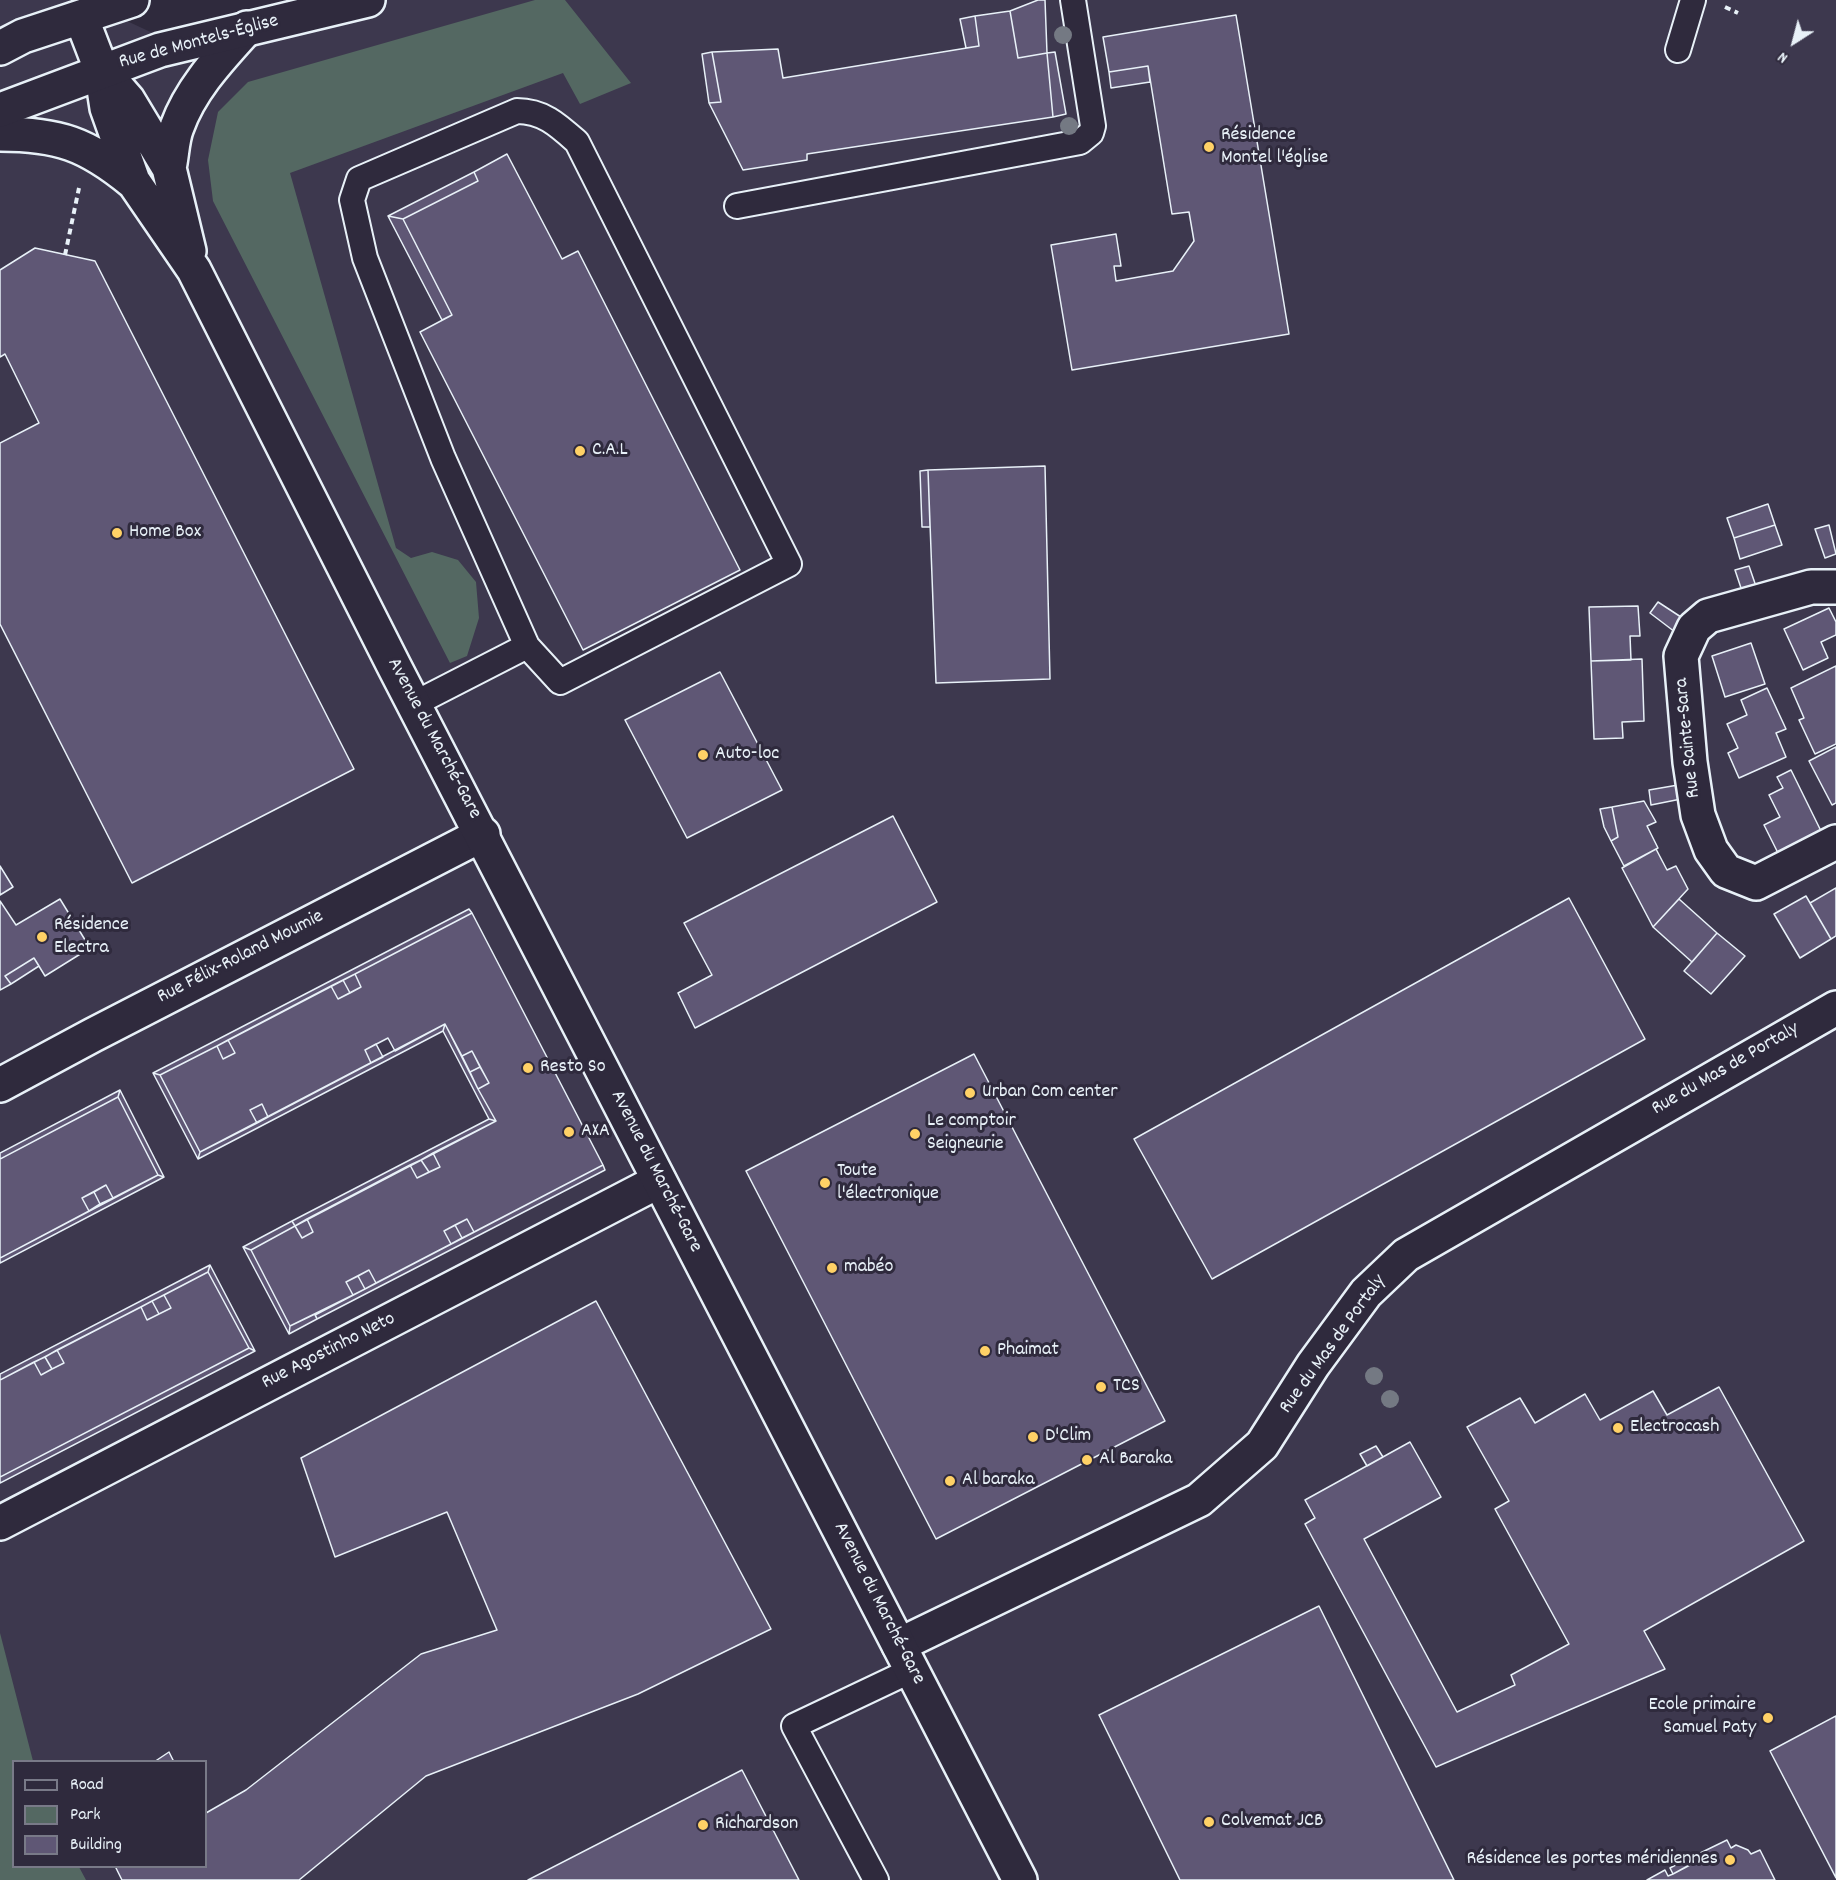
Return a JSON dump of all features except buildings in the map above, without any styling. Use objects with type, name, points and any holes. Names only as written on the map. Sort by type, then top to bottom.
[{"type":"street","points":[[0,48],[23,36],[132,0]]},
{"type":"street","name":"Rue de Montels-Église","points":[[0,110],[101,69],[160,50],[368,0]]},
{"type":"street","points":[[81,17],[101,69]]},
{"type":"street","name":"Avenue du Marché-Gare","points":[[169,168],[176,129],[187,103],[217,61],[247,28]]},
{"type":"street","name":"Avenue du Marché-Gare","points":[[101,69],[128,100],[169,168],[194,270]]},
{"type":"street","name":"Avenue du Marché-Gare","points":[[101,69],[107,108],[133,182],[194,270],[414,704],[1020,1880]]},
{"type":"street","name":"Avenue du Marché-Gare","points":[[0,134],[49,136],[88,149],[133,182]]},
{"type":"street","name":"Rue Sainte-Sara","points":[[1836,587],[1811,587],[1708,616],[1694,628],[1682,656],[1690,762],[1698,815],[1710,850],[1726,871],[1756,883],[1836,842]]},
{"type":"street","name":"Rue Félix-Roland Moumie","points":[[0,1085],[483,834]]},
{"type":"street","name":"Rue du Mas de Portaly","points":[[906,1658],[1199,1500],[1262,1445],[1313,1365],[1366,1293],[1406,1255],[1836,1008]]},
{"type":"street","name":"Rue Agostinho Neto","points":[[0,1523],[659,1181]]},
{"type":"lane","points":[[736,206],[1080,142],[1090,133],[1093,126],[1073,0]]},
{"type":"lane","points":[[1678,50],[1693,0]]},
{"type":"lane","points":[[517,111],[533,111],[554,121],[577,142],[789,564],[560,682],[527,646],[442,458],[366,258],[352,200],[358,179],[517,111]]},
{"type":"lane","points":[[414,704],[527,646]]},
{"type":"lane","points":[[876,1880],[794,1726],[906,1658]]},
{"type":"path","points":[[65,255],[80,181]]},
{"type":"shaded area","points":[[0,0],[82,0],[172,42],[333,0],[1836,0],[1836,1880],[0,1880]]},
{"type":"green space","points":[[535,0],[565,0],[631,83],[580,104],[563,73],[290,173],[396,548],[411,558],[432,552],[458,560],[476,582],[479,618],[467,656],[450,663],[213,201],[208,160],[218,112],[248,82]]},
{"type":"green space","points":[[0,1633],[33,1760],[12,1760],[12,1868],[80,1868],[86,1880],[0,1880]]},
{"type":"place","name":"Résidence Montel l'église","points":[[1209,147]]},
{"type":"place","name":"C.A.L","points":[[580,451]]},
{"type":"place","name":"Home Box","points":[[117,533]]},
{"type":"place","name":"Auto-loc","points":[[703,755]]},
{"type":"place","name":"Résidence Electra","points":[[42,937]]},
{"type":"place","name":"Resto So","points":[[528,1068]]},
{"type":"place","name":"Urban Com center","points":[[970,1093]]},
{"type":"place","name":"AXA","points":[[569,1132]]},
{"type":"place","name":"Le comptoir Seigneurie","points":[[915,1134]]},
{"type":"place","name":"Toute l'électronique","points":[[825,1183]]},
{"type":"place","name":"mabéo","points":[[832,1268]]},
{"type":"place","name":"Phaimat","points":[[985,1351]]},
{"type":"place","name":"TCS","points":[[1101,1387]]},
{"type":"place","name":"Electrocash","points":[[1618,1428]]},
{"type":"place","name":"D'Clim","points":[[1033,1437]]},
{"type":"place","name":"Al Baraka","points":[[1087,1460]]},
{"type":"place","name":"Al baraka","points":[[950,1481]]},
{"type":"place","name":"Ecole primaire Samuel Paty","points":[[1768,1718]]},
{"type":"place","name":"Colvemat JCB","points":[[1209,1822]]},
{"type":"place","name":"Richardson","points":[[703,1825]]},
{"type":"place","name":"Résidence les portes méridiennes","points":[[1730,1860]]}]
